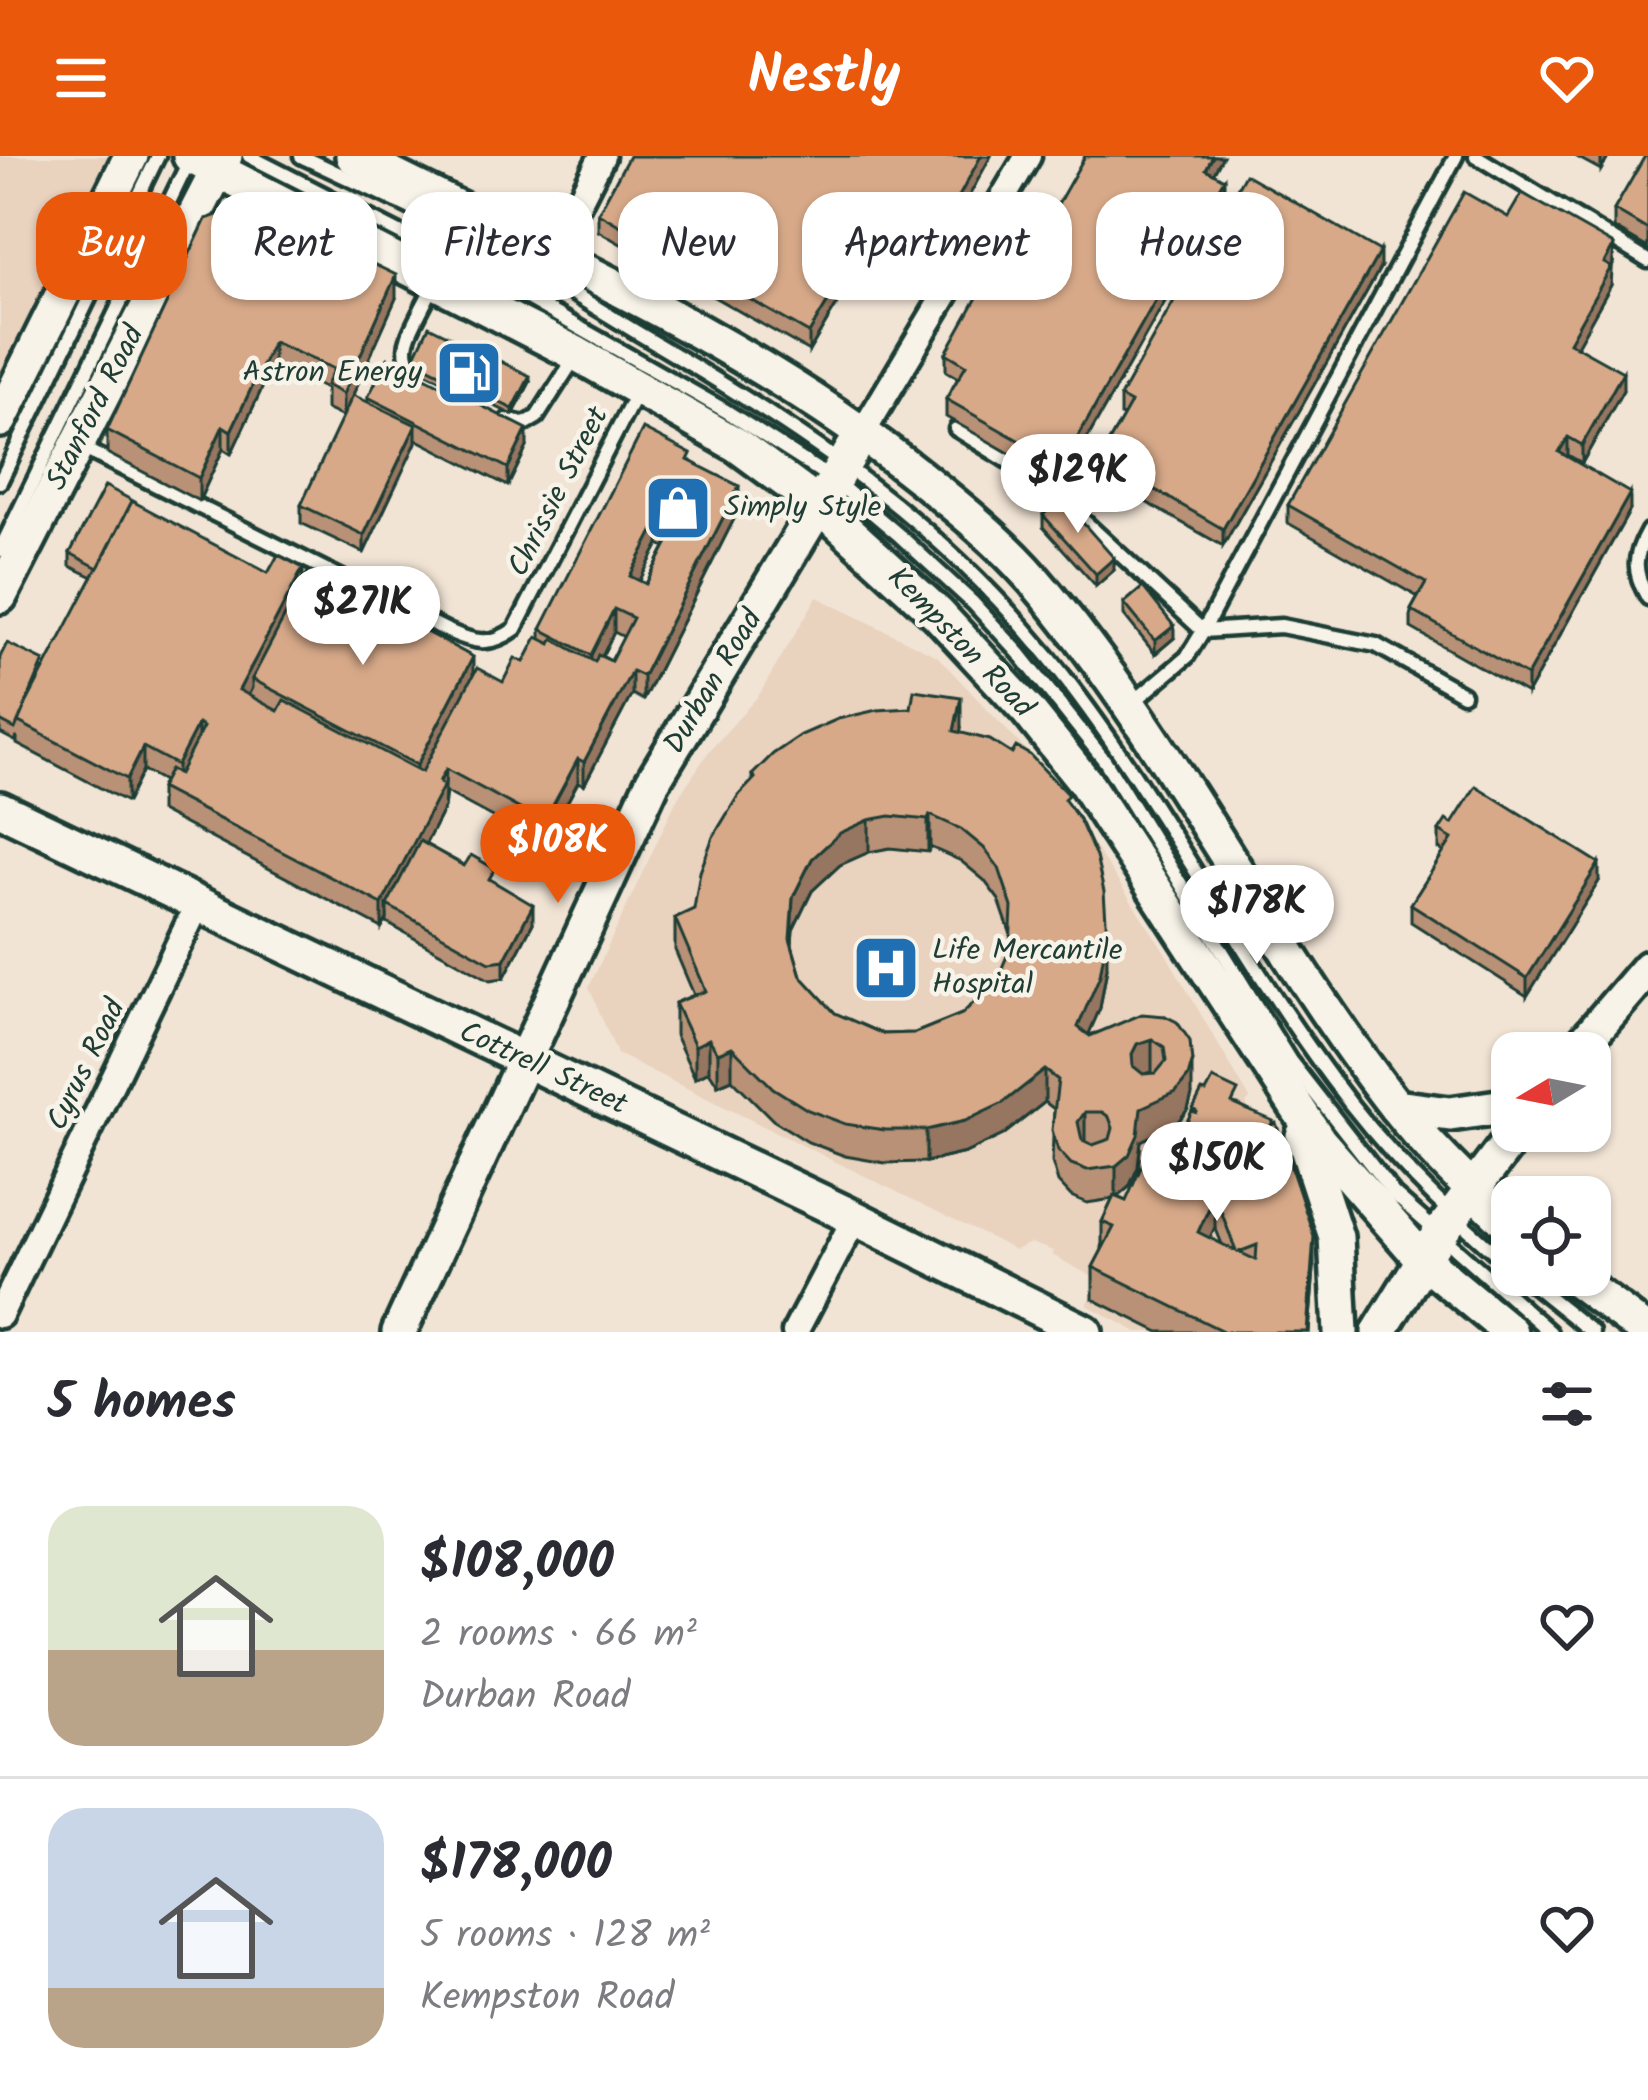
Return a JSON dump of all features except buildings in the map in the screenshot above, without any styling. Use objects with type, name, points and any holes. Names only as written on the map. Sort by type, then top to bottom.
[{"type":"main road","points":[[0,420],[131,156]]},
{"type":"main road","points":[[353,156],[425,192]]},
{"type":"main road","name":"Kempston Road","points":[[211,158],[401,263]]},
{"type":"main road","name":"Stanford Road","points":[[0,596],[211,158]]},
{"type":"main road","points":[[594,278],[769,373],[863,432],[976,522],[1032,578],[1099,661],[1338,1030],[1396,1107],[1491,1207]]},
{"type":"main road","name":"Kempston Road","points":[[471,300],[737,445],[834,483],[938,614],[1085,782],[1319,1141],[1438,1238],[1510,1332]]},
{"type":"main road","name":"Durban Road","points":[[399,1332],[653,781],[863,432]]},
{"type":"main road","name":"Cottrell Street","points":[[0,809],[1084,1332]]},
{"type":"main road","points":[[1593,1032],[1648,968]]},
{"type":"main road","points":[[1273,1072],[1309,1150],[1336,1237],[1341,1332]]},
{"type":"main road","points":[[1396,1107],[1468,1114],[1491,1109]]},
{"type":"main road","points":[[1379,1332],[1438,1238],[1502,1152]]},
{"type":"main road","points":[[1598,1296],[1647,1332]]},
{"type":"street","points":[[584,192],[602,156]]},
{"type":"street","points":[[863,432],[1028,156]]},
{"type":"street","name":"Cyrus Road","points":[[0,1315],[197,906]]},
{"type":"street","points":[[795,1332],[855,1218]]},
{"type":"lane","points":[[0,482],[158,156]]},
{"type":"lane","points":[[301,156],[550,280],[834,483],[973,603],[1077,726],[1151,831],[1290,1060],[1394,1193],[1438,1238],[1550,1332]]},
{"type":"lane","points":[[1129,706],[1187,657],[1203,632],[1456,156]]},
{"type":"lane","points":[[1476,156],[1648,261]]},
{"type":"lane","points":[[0,550],[211,158],[527,298],[726,411],[834,483],[933,533],[1047,656],[1124,757],[1249,957],[1331,1078],[1379,1138],[1438,1238],[1491,1259]]},
{"type":"lane","points":[[427,300],[403,354],[410,368],[472,402]]},
{"type":"lane","points":[[492,413],[513,424],[537,417],[577,354]]},
{"type":"lane","name":"Chrissie Street","points":[[76,444],[448,632],[475,643],[491,643],[515,629],[639,388]]},
{"type":"lane","points":[[956,429],[1043,483],[1203,632],[1281,626],[1376,646],[1463,694]]},
{"type":"lane","points":[[1648,531],[1635,559],[1648,598]]},
{"type":"lane","points":[[1548,1296],[1592,1332]]},
{"type":"shaded area","points":[[0,156],[117,156],[99,192],[36,192],[36,300],[45,300],[0,389]]},
{"type":"shaded area","name":"Life Mercantile Hospital","points":[[817,597],[937,656],[1033,758],[1111,871],[1163,949],[1250,1099],[1246,1103],[1271,1151],[1314,1269],[1309,1332],[1137,1332],[1087,1305],[1099,1280],[1052,1255],[1053,1251],[1031,1243],[1015,1250],[617,1054],[589,987],[677,799],[710,750],[759,695]]},
{"type":"place","name":"Astron Energy","points":[[469,373]]},
{"type":"place","name":"Simply Style","points":[[678,508]]},
{"type":"place","name":"Life Mercantile Hospital","points":[[886,968]]}]
